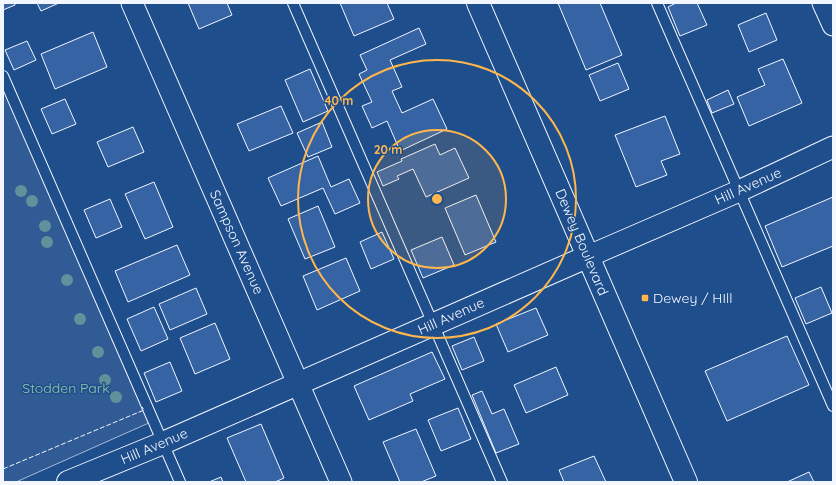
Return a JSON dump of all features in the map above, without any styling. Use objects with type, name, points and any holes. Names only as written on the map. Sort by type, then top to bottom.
[{"type":"street","name":"Sampson Avenue","points":[[132,3],[341,482]]},
{"type":"street","name":"Dewey Boulevard","points":[[478,3],[686,482]]},
{"type":"street","points":[[823,3],[833,25]]},
{"type":"street","name":"Hill Avenue","points":[[68,482],[163,443],[434,323],[739,191],[833,147]]},
{"type":"lane","points":[[294,3],[502,482]]},
{"type":"lane","points":[[657,3],[833,406]]},
{"type":"lane","points":[[3,76],[180,482]]},
{"type":"shaded area","name":"Stodden Park","points":[[3,87],[151,422],[16,482],[3,482]]},
{"type":"building","points":[[3,3],[15,3],[15,5],[3,10]]},
{"type":"building","points":[[37,3],[59,3],[41,11]]},
{"type":"building","points":[[188,3],[227,3],[232,15],[199,29]]},
{"type":"building","points":[[340,3],[387,3],[394,19],[354,36]]},
{"type":"building","points":[[558,3],[600,3],[622,55],[586,70]]},
{"type":"building","points":[[676,3],[697,3],[707,25],[680,36],[668,7]]},
{"type":"building","points":[[766,13],[777,40],[749,52],[738,25]]},
{"type":"building","points":[[419,28],[426,44],[390,60],[402,87],[392,91],[402,113],[433,99],[447,129],[400,151],[387,121],[372,128],[362,106],[372,102],[359,74],[367,70],[360,55]]},
{"type":"building","points":[[93,32],[107,67],[55,89],[41,54]]},
{"type":"building","points":[[27,41],[36,60],[14,70],[5,50]]},
{"type":"building","points":[[783,59],[802,103],[749,126],[737,97],[765,85],[758,69]]},
{"type":"building","points":[[618,63],[629,89],[600,101],[589,75]]},
{"type":"building","points":[[310,69],[328,111],[303,122],[285,80]]},
{"type":"building","points":[[728,90],[734,104],[712,113],[707,100]]},
{"type":"building","points":[[65,99],[76,124],[52,134],[41,109]]},
{"type":"building","points":[[281,106],[293,133],[249,151],[237,124]]},
{"type":"building","points":[[665,116],[680,154],[661,161],[667,175],[636,187],[615,135]]},
{"type":"building","points":[[322,122],[332,147],[308,157],[297,133]]},
{"type":"building","points":[[133,127],[144,152],[108,167],[97,142]]},
{"type":"building","points":[[435,144],[440,155],[455,148],[469,178],[426,197],[413,169],[397,176],[399,179],[383,186],[377,172],[402,161],[401,159]]},
{"type":"building","points":[[318,156],[331,187],[349,179],[360,203],[335,214],[323,188],[281,206],[268,178]]},
{"type":"building","points":[[154,182],[173,227],[145,239],[125,194]]},
{"type":"building","points":[[476,195],[496,242],[465,255],[445,208]]},
{"type":"building","points":[[833,197],[833,246],[782,267],[765,226]]},
{"type":"building","points":[[110,199],[122,227],[96,238],[84,210]]},
{"type":"building","points":[[318,206],[335,247],[305,259],[288,219]]},
{"type":"building","points":[[382,232],[394,259],[371,269],[360,242]]},
{"type":"building","points":[[442,237],[454,265],[423,278],[411,250]]},
{"type":"building","points":[[177,245],[190,275],[128,302],[115,271]]},
{"type":"building","points":[[346,258],[360,291],[317,310],[303,276]]},
{"type":"building","points":[[821,287],[832,313],[806,324],[795,298]]},
{"type":"building","points":[[196,288],[207,314],[170,330],[159,304]]},
{"type":"building","points":[[154,307],[168,339],[141,351],[127,319]]},
{"type":"building","points":[[536,308],[548,335],[508,352],[496,324]]},
{"type":"building","points":[[215,323],[230,359],[195,374],[180,338]]},
{"type":"building","points":[[787,336],[809,385],[727,421],[705,371]]},
{"type":"building","points":[[474,337],[484,361],[462,370],[452,346]]},
{"type":"building","points":[[432,352],[445,379],[410,394],[413,401],[369,420],[354,386]]},
{"type":"building","points":[[170,362],[182,391],[156,402],[144,373]]},
{"type":"building","points":[[556,367],[568,395],[526,413],[514,385]]},
{"type":"building","points":[[482,391],[492,414],[504,409],[519,444],[496,453],[472,395]]},
{"type":"building","points":[[458,408],[471,439],[441,451],[428,420]]},
{"type":"building","points":[[261,424],[284,478],[275,482],[246,482],[227,438]]},
{"type":"building","points":[[416,429],[436,476],[421,482],[400,482],[383,442]]},
{"type":"building","points":[[594,456],[606,482],[564,482],[559,470]]},
{"type":"building","points":[[809,472],[814,482],[787,482]]},
{"type":"building","points":[[221,477],[223,482],[209,482]]},
{"type":"fence","points":[[3,469],[144,410],[142,407]]},
{"type":"place","name":"Dewey / HIll","points":[[645,298]]}]
